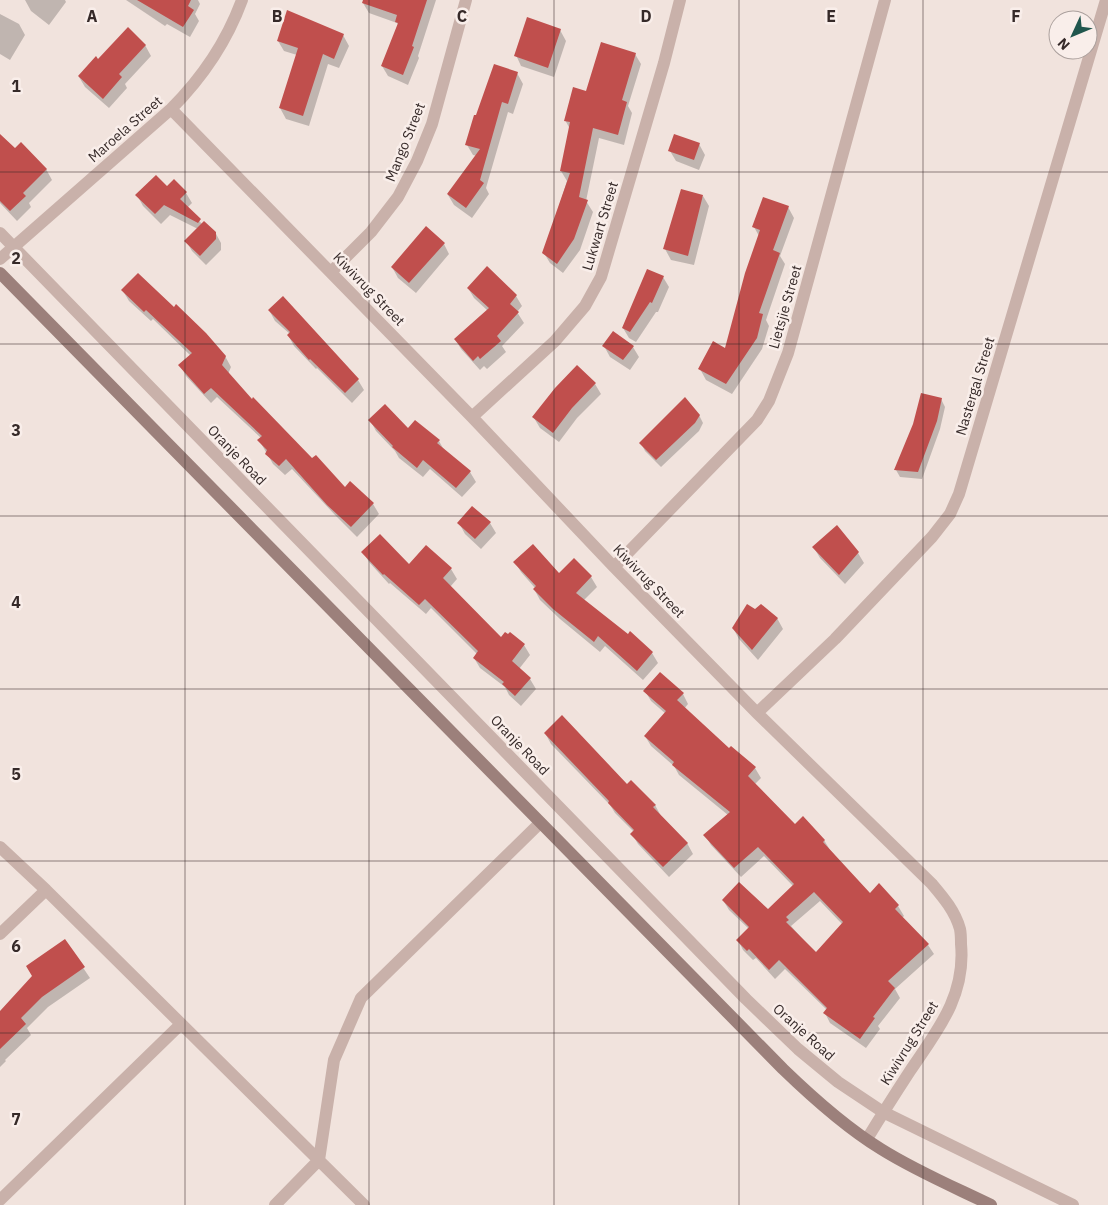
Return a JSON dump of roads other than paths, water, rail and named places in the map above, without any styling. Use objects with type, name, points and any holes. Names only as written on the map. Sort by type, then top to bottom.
[{"type":"street","name":"Maroela Street","points":[[0,259],[190,89],[215,55],[242,0]]},
{"type":"street","name":"Mango Street","points":[[331,272],[372,232],[398,197],[416,161],[432,124],[466,0]]},
{"type":"street","name":"Lukwart Street","points":[[472,416],[555,341],[585,306],[601,278],[664,63],[680,0]]},
{"type":"street","name":"Lietsjie Street","points":[[614,567],[757,420],[769,401],[788,353],[885,0]]},
{"type":"street","name":"Nastergal Street","points":[[757,713],[835,639],[932,537],[950,514],[959,494],[1106,0]]},
{"type":"street","name":"Kiwivrug Street","points":[[171,108],[472,416],[614,567],[757,713],[932,884],[953,913],[960,930],[962,955],[960,981],[946,1017],[883,1112],[868,1140]]},
{"type":"street","name":"Oranje Road","points":[[0,233],[746,999],[798,1049],[838,1082],[883,1112],[1073,1205]]},
{"type":"street","points":[[0,273],[782,1069],[814,1099],[880,1149],[920,1171],[991,1205]]},
{"type":"street","points":[[275,1205],[319,1160],[334,1060],[361,998],[540,823]]},
{"type":"street","points":[[0,847],[46,890],[364,1205]]},
{"type":"street","points":[[0,934],[46,890]]},
{"type":"street","points":[[0,1200],[181,1024]]}]
